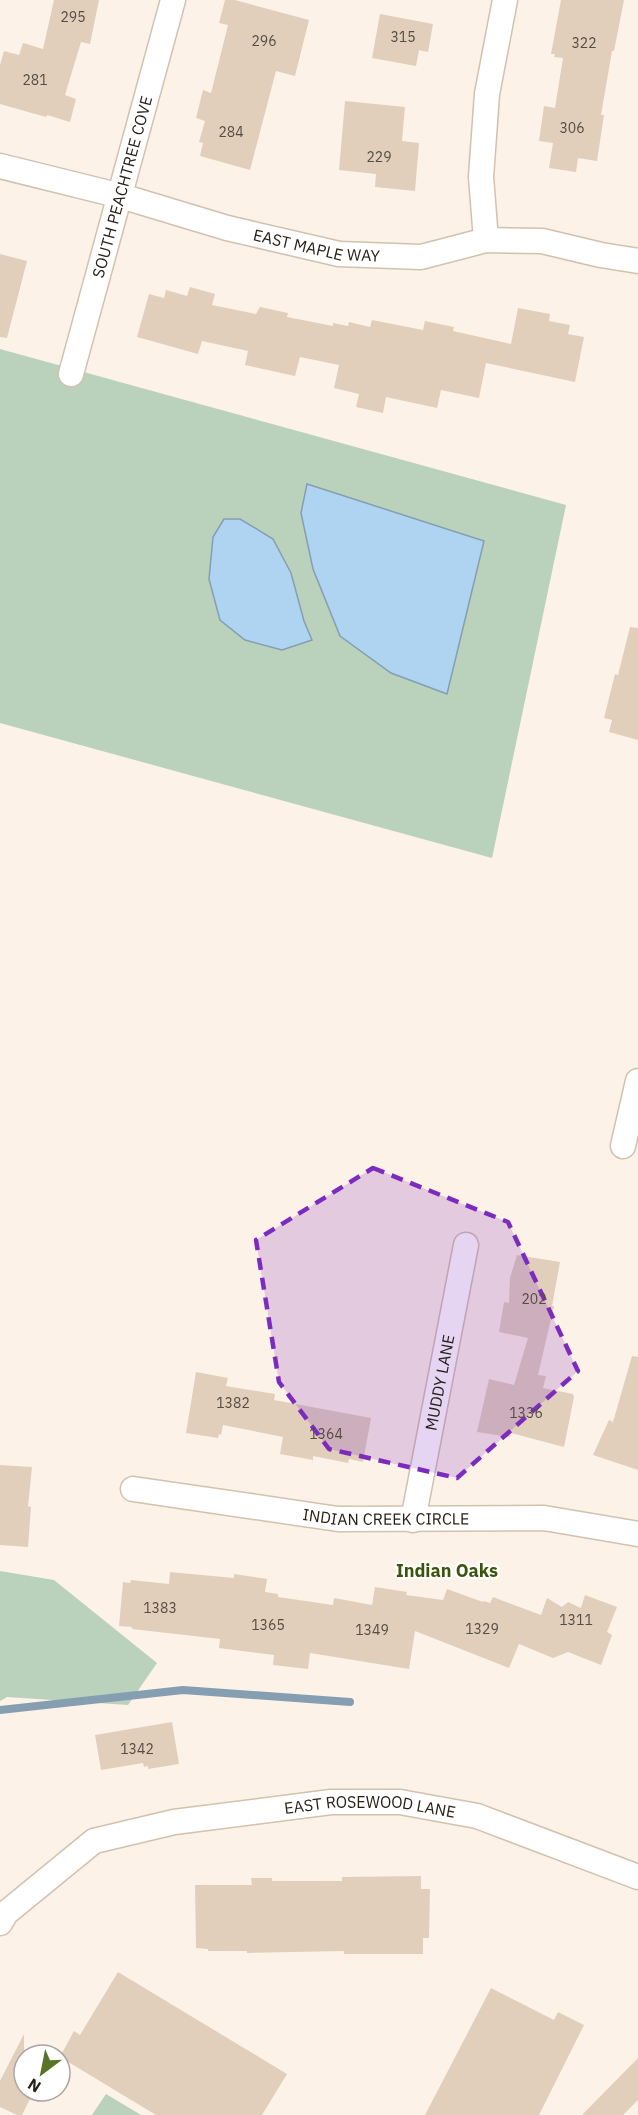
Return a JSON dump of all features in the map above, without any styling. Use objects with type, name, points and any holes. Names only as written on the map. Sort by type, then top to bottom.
[{"type":"street","name":"SOUTH PEACHTREE COVE","points":[[71,374],[173,0]]},
{"type":"street","points":[[486,240],[481,177],[487,94],[505,0]]},
{"type":"street","name":"EAST MAPLE WAY","points":[[0,166],[121,196],[227,228],[339,254],[421,257],[486,240],[542,240],[601,255],[638,261]]},
{"type":"street","points":[[623,1146],[638,1081]]},
{"type":"street","name":"MUDDY LANE","points":[[413,1520],[466,1245]]},
{"type":"street","name":"INDIAN CREEK CIRCLE","points":[[133,1489],[338,1519],[543,1518],[638,1534]]},
{"type":"street","name":"EAST ROSEWOOD LANE","points":[[0,1923],[6,1913],[94,1841],[174,1822],[332,1802],[400,1802],[477,1816],[638,1877]]},
{"type":"highlighted area","points":[[373,1168],[508,1222],[578,1371],[457,1478],[329,1449],[279,1382],[256,1240]]},
{"type":"green space","points":[[0,349],[566,505],[492,858],[0,723]]},
{"type":"green space","points":[[0,1571],[54,1580],[157,1663],[128,1705],[7,1697],[0,1701]]},
{"type":"green space","points":[[106,2094],[141,2115],[92,2115]]},
{"type":"water","points":[[307,484],[484,541],[447,694],[391,673],[340,636],[313,569],[301,513]]},
{"type":"water","points":[[224,519],[240,519],[273,539],[291,573],[304,621],[312,640],[282,650],[245,640],[220,620],[209,579],[213,537]]},
{"type":"building","points":[[54,0],[99,0],[90,44],[81,42],[65,95],[76,99],[70,122],[0,104],[0,65],[4,51],[19,55],[23,43],[43,49]]},
{"type":"building","points":[[225,0],[235,0],[309,20],[295,76],[276,71],[250,170],[200,156],[203,143],[199,142],[205,121],[196,118],[203,90],[211,93],[228,25],[219,23]]},
{"type":"building","points":[[561,0],[624,0],[601,115],[604,115],[597,161],[578,158],[576,172],[549,168],[553,143],[539,141],[544,106],[555,108],[563,58],[554,57],[555,54],[551,54]]},
{"type":"building","points":[[380,14],[433,24],[428,52],[419,50],[416,66],[372,58]]},
{"type":"building","points":[[345,101],[405,107],[402,141],[419,143],[415,191],[375,187],[376,174],[339,170]]},
{"type":"building","points":[[0,254],[27,261],[7,338],[0,337]]},
{"type":"building","points":[[190,287],[215,294],[212,305],[256,314],[260,307],[288,313],[287,317],[333,326],[333,323],[348,326],[349,322],[370,327],[372,320],[423,330],[425,321],[454,327],[453,331],[511,344],[518,308],[550,314],[549,321],[570,325],[568,334],[584,337],[575,382],[486,363],[479,398],[441,390],[437,408],[386,397],[383,413],[356,407],[359,394],[334,388],[339,365],[300,357],[295,376],[245,365],[248,351],[202,341],[198,354],[137,337],[149,294],[164,298],[166,290],[187,296]]},
{"type":"building","points":[[630,627],[638,628],[638,740],[609,732],[612,720],[604,718]]},
{"type":"building","points":[[517,1255],[560,1262],[552,1306],[554,1306],[538,1375],[546,1376],[543,1388],[573,1394],[564,1447],[511,1433],[510,1437],[477,1432],[489,1379],[514,1385],[528,1338],[499,1332],[504,1302],[509,1303],[510,1278]]},
{"type":"building","points":[[632,1356],[638,1357],[638,1470],[593,1455],[609,1420],[613,1422]]},
{"type":"building","points":[[196,1372],[228,1378],[226,1386],[275,1394],[274,1400],[371,1418],[363,1462],[349,1459],[348,1463],[313,1456],[313,1460],[280,1454],[283,1437],[223,1425],[218,1438],[186,1433]]},
{"type":"building","points":[[0,1465],[32,1467],[28,1506],[31,1507],[28,1547],[0,1545]]},
{"type":"building","points":[[170,1572],[234,1578],[234,1574],[267,1579],[265,1592],[278,1594],[278,1597],[333,1605],[334,1598],[372,1605],[375,1587],[407,1592],[406,1595],[443,1600],[447,1589],[483,1602],[490,1603],[493,1597],[541,1615],[547,1598],[562,1607],[568,1602],[581,1608],[585,1595],[617,1607],[607,1632],[612,1635],[601,1665],[568,1652],[553,1658],[519,1644],[509,1668],[415,1631],[409,1669],[310,1653],[308,1669],[273,1665],[274,1655],[219,1648],[220,1639],[119,1626],[123,1582],[130,1583],[131,1580],[169,1584]]},
{"type":"building","points":[[172,1722],[179,1764],[148,1769],[148,1766],[144,1767],[143,1763],[101,1770],[95,1735]]},
{"type":"building","points":[[421,1876],[421,1889],[430,1889],[429,1938],[423,1938],[423,1954],[344,1954],[344,1951],[247,1953],[247,1951],[208,1951],[208,1949],[196,1948],[195,1885],[252,1885],[251,1878],[272,1878],[272,1881],[342,1881],[342,1877]]},
{"type":"building","points":[[118,1972],[287,2074],[262,2115],[156,2115],[72,2064],[72,2043],[68,2043],[74,2031],[80,2035]]},
{"type":"building","points":[[491,1988],[554,2020],[558,2012],[584,2025],[539,2115],[425,2115]]},
{"type":"building","points":[[12,2058],[12,2103],[28,2103],[22,2115],[0,2107],[0,2081]]},
{"type":"building","points":[[638,2058],[638,2100],[623,2115],[582,2115]]},
{"type":"waterway","points":[[0,1710],[183,1690],[350,1702]]},
{"type":"district","name":"Indian Oaks","points":[[447,1571]]}]
